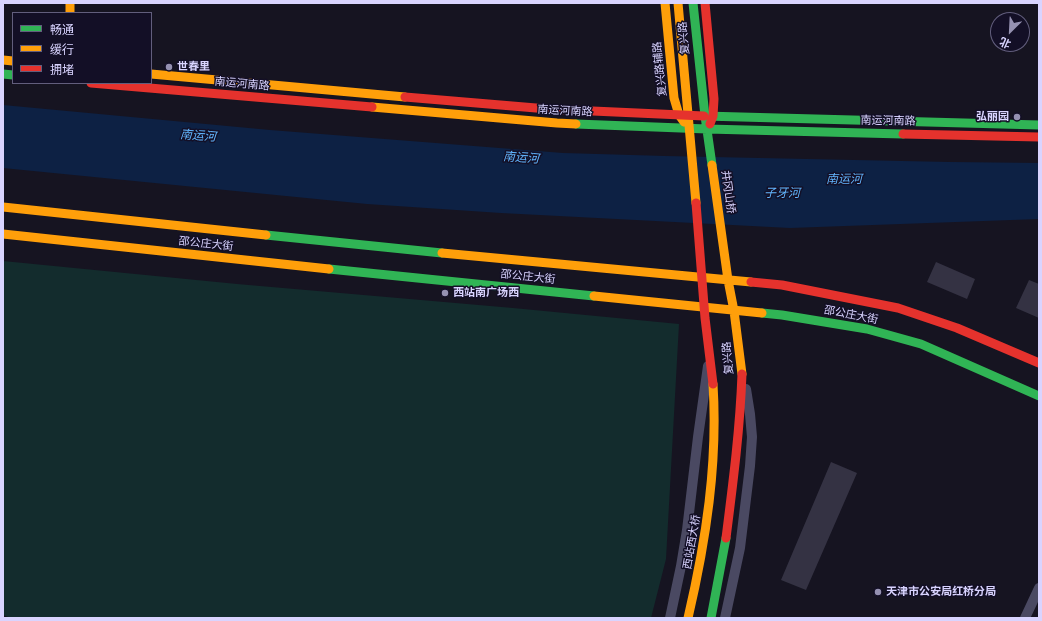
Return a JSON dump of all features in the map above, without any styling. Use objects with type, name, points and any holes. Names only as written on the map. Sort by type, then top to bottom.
[{"type":"street","name":"复兴路辅路","points":[[665,3],[674,98],[679,115],[689,128]]},
{"type":"street","name":"复兴路","points":[[678,3],[703,277],[704,307],[714,395],[715,436],[713,469]]},
{"type":"street","name":"复兴路","points":[[693,3],[709,116],[707,129],[709,142]]},
{"type":"street","points":[[705,3],[713,91],[709,116]]},
{"type":"street","name":"南运河南路","points":[[152,74],[340,92],[548,109],[688,116],[1039,125]]},
{"type":"street","name":"南运河南路","points":[[103,84],[557,123],[707,129],[1039,137]]},
{"type":"street","name":"井冈山桥","points":[[709,142],[724,246]]},
{"type":"street","name":"邵公庄大街","points":[[3,207],[510,260],[782,285],[898,308],[957,328],[1039,363]]},
{"type":"street","name":"邵公庄大街","points":[[3,234],[734,311],[782,314],[867,329],[921,344],[1039,396]]},
{"type":"street","name":"复兴路","points":[[711,618],[726,543],[741,403],[742,370],[724,246]]},
{"type":"street","points":[[670,618],[687,530],[709,354]]},
{"type":"street","points":[[725,618],[740,548],[752,437],[750,414],[742,370]]},
{"type":"street","name":"西站西大桥","points":[[688,618],[696,586],[710,510],[713,469]]},
{"type":"street","points":[[1025,618],[1039,588]]},
{"type":"green space","points":[[3,261],[679,324],[666,559],[651,618],[11,618],[3,615]]},
{"type":"water","name":"子牙河","points":[[3,105],[270,130],[563,153],[1039,163],[1039,219],[790,228],[501,213],[367,204],[3,168]]},
{"type":"building","points":[[936,262],[975,279],[967,299],[927,282]]},
{"type":"building","points":[[1029,280],[1039,284],[1039,318],[1016,308]]},
{"type":"building","points":[[831,462],[857,473],[806,590],[781,580]]},
{"type":"traffic: fast","points":[[693,3],[705,116],[712,165]]},
{"type":"traffic: fast","points":[[3,74],[12,75]]},
{"type":"traffic: fast","points":[[704,116],[1039,125]]},
{"type":"traffic: fast","points":[[576,124],[903,134]]},
{"type":"traffic: fast","points":[[266,235],[442,253]]},
{"type":"traffic: fast","points":[[329,269],[594,296]]},
{"type":"traffic: fast","points":[[762,313],[867,329],[921,344],[1039,396]]},
{"type":"traffic: fast","points":[[711,618],[726,538]]},
{"type":"traffic: slow","points":[[70,3],[70,12]]},
{"type":"traffic: slow","points":[[665,3],[674,98],[679,115],[684,122]]},
{"type":"traffic: slow","points":[[678,3],[696,203]]},
{"type":"traffic: slow","points":[[3,60],[12,61]]},
{"type":"traffic: slow","points":[[152,74],[405,97]]},
{"type":"traffic: slow","points":[[372,107],[576,124]]},
{"type":"traffic: slow","points":[[712,165],[742,374]]},
{"type":"traffic: slow","points":[[3,207],[266,235]]},
{"type":"traffic: slow","points":[[3,234],[329,269]]},
{"type":"traffic: slow","points":[[442,253],[751,282]]},
{"type":"traffic: slow","points":[[594,296],[762,313]]},
{"type":"traffic: slow","points":[[688,618],[700,560],[709,502],[714,443],[713,384]]},
{"type":"traffic: jam","points":[[705,3],[714,99],[713,116],[710,124]]},
{"type":"traffic: jam","points":[[103,84],[372,107]]},
{"type":"traffic: jam","points":[[405,97],[548,109],[704,116]]},
{"type":"traffic: jam","points":[[903,134],[1039,137]]},
{"type":"traffic: jam","points":[[696,203],[705,318],[713,384]]},
{"type":"traffic: jam","points":[[751,282],[782,285],[898,308],[957,328],[1039,363]]},
{"type":"traffic: jam","points":[[726,538],[738,436],[742,374]]},
{"type":"place","name":"世春里","points":[[169,67]]},
{"type":"place","name":"弘丽园","points":[[1017,117]]},
{"type":"place","name":"西站南广场西","points":[[445,293]]},
{"type":"place","name":"天津市公安局红桥分局","points":[[878,592]]},
{"type":"water label","name":"南运河","points":[[198,136]]},
{"type":"water label","name":"南运河","points":[[521,158]]},
{"type":"water label","name":"南运河","points":[[844,179]]}]
